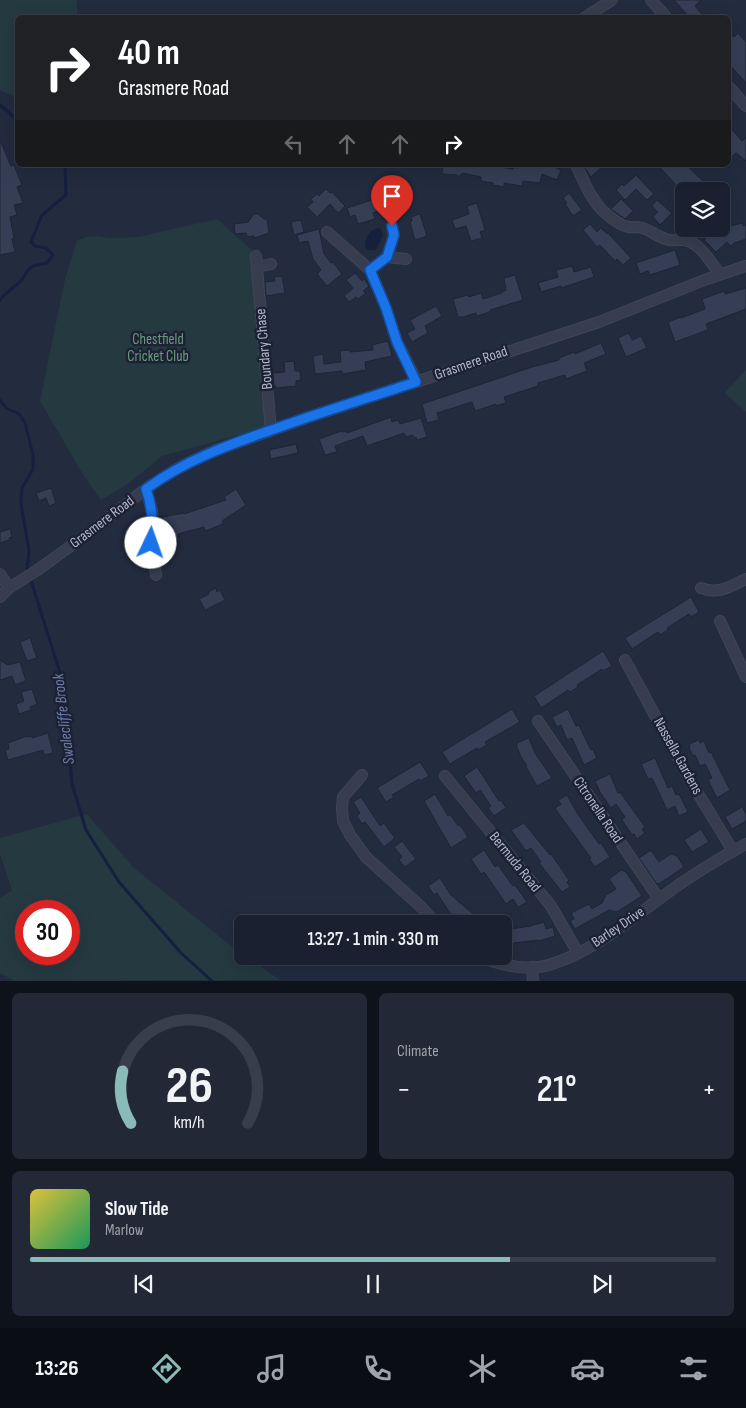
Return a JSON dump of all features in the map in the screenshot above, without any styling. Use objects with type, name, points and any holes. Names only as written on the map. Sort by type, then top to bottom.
[{"type":"street","points":[[589,15],[612,0]]},
{"type":"street","points":[[651,0],[664,15]]},
{"type":"street","points":[[731,89],[746,106]]},
{"type":"street","points":[[577,167],[589,194],[604,212],[629,227],[641,227],[670,241],[688,241],[699,248],[720,274]]},
{"type":"street","points":[[370,270],[387,257],[394,235],[392,226]]},
{"type":"street","points":[[327,232],[370,270],[386,308],[397,342],[416,382]]},
{"type":"street","name":"Boundary Chase","points":[[256,256],[271,430]]},
{"type":"street","points":[[387,257],[406,259]]},
{"type":"street","points":[[257,267],[271,264]]},
{"type":"street","name":"Grasmere Road","points":[[0,596],[86,535],[146,489],[182,466],[214,451],[271,430],[599,322],[720,274],[746,266]]},
{"type":"street","points":[[146,489],[152,511],[151,543],[156,574]]},
{"type":"street","points":[[0,574],[9,588]]},
{"type":"street","points":[[701,588],[706,590],[722,590],[746,579]]},
{"type":"street","points":[[720,622],[746,677]]},
{"type":"street","name":"Nassella Gardens","points":[[625,660],[691,782],[732,851]]},
{"type":"street","name":"Citronella Road","points":[[538,721],[659,899]]},
{"type":"street","points":[[362,775],[344,797],[342,808],[343,821],[350,835],[366,857],[428,915]]},
{"type":"street","name":"Bermuda Road","points":[[445,776],[552,906],[578,953]]},
{"type":"street","name":"Barley Drive","points":[[507,965],[532,967],[548,965],[578,953],[609,935],[698,871],[746,844]]},
{"type":"street","points":[[532,967],[533,980]]},
{"type":"green space","points":[[0,0],[77,0],[77,15],[15,15],[15,97],[0,90]]},
{"type":"green space","name":"Chestfield Cricket Club","points":[[217,219],[256,254],[268,427],[162,456],[128,484],[101,500],[84,476],[40,401],[65,279],[77,241],[86,237],[96,236],[112,238],[138,237]]},
{"type":"green space","points":[[746,370],[746,412],[726,394],[726,391]]},
{"type":"green space","points":[[87,814],[133,867],[234,948],[234,965],[259,965],[280,980],[14,981],[0,973],[0,898],[12,890],[0,854],[0,838]]},
{"type":"water","points":[[378,228],[381,229],[383,235],[376,250],[367,250],[365,246],[367,237],[370,232]]},
{"type":"building","points":[[674,0],[701,0],[695,6],[702,15],[687,15]]},
{"type":"building","points":[[731,33],[734,37],[738,33],[746,42],[746,83],[731,66]]},
{"type":"building","points":[[731,128],[742,141],[746,138],[746,161],[736,153],[731,157]]},
{"type":"building","points":[[0,140],[11,166],[14,165],[22,185],[17,187],[23,203],[14,205],[17,215],[10,217],[15,252],[0,255]]},
{"type":"building","points":[[443,167],[500,167],[513,169],[514,167],[554,167],[561,170],[557,180],[542,174],[540,183],[523,181],[522,186],[504,183],[504,187],[481,181],[481,177],[463,173],[458,177],[457,175],[442,174]]},
{"type":"building","points":[[586,167],[602,167],[591,177]]},
{"type":"building","points":[[660,167],[688,167],[703,181],[675,182],[675,184]]},
{"type":"building","points":[[636,175],[654,194],[647,200],[636,189],[625,200],[616,190],[622,184],[624,186]]},
{"type":"building","points":[[326,189],[330,193],[332,192],[345,206],[338,213],[330,204],[317,217],[307,207],[313,202],[311,199],[317,194],[319,196]]},
{"type":"building","points":[[388,190],[389,193],[398,190],[402,202],[373,213],[375,219],[358,224],[355,215],[350,217],[347,208],[375,199],[381,196],[380,193]]},
{"type":"building","points":[[569,193],[582,210],[573,216],[563,198]]},
{"type":"building","points":[[621,199],[633,211],[625,219],[611,209]]},
{"type":"building","points":[[657,200],[672,213],[660,225],[653,217],[658,212],[652,206]]},
{"type":"building","points":[[477,203],[485,230],[480,232],[482,238],[471,241],[466,226],[455,229],[452,220],[469,214],[467,206]]},
{"type":"building","points":[[254,214],[267,219],[269,233],[254,238],[254,236],[247,237],[246,233],[235,234],[234,224],[248,222]]},
{"type":"building","points":[[420,214],[427,236],[415,240],[410,222],[412,221],[411,217]]},
{"type":"building","points":[[301,220],[304,232],[294,235],[291,222]]},
{"type":"building","points":[[743,223],[743,226],[746,225],[746,239],[731,246],[727,242],[716,252],[704,240],[707,237],[730,237],[730,226]]},
{"type":"building","points":[[590,224],[597,232],[601,228],[608,233],[631,258],[623,265],[617,259],[615,261],[600,245],[597,247],[583,230]]},
{"type":"building","points":[[319,229],[324,254],[342,274],[327,286],[317,274],[321,270],[313,259],[308,241],[299,243],[297,235]]},
{"type":"building","points":[[675,250],[680,265],[650,275],[648,271],[640,274],[636,263]]},
{"type":"building","points":[[572,266],[574,272],[591,267],[594,277],[561,288],[561,286],[541,292],[538,283],[558,277],[556,270]]},
{"type":"building","points":[[355,273],[362,281],[364,279],[369,286],[363,291],[366,293],[358,299],[356,297],[349,302],[344,296],[353,288],[346,280]]},
{"type":"building","points":[[515,275],[523,300],[477,316],[476,313],[458,317],[453,299],[481,293],[483,299],[502,293],[506,290],[504,278]]},
{"type":"building","points":[[282,276],[285,293],[266,296],[265,282],[275,281],[274,277]]},
{"type":"building","points":[[746,288],[746,309],[706,324],[708,330],[675,342],[668,322],[705,309],[702,299],[724,291],[725,294]]},
{"type":"building","points":[[436,306],[442,316],[425,326],[428,333],[412,342],[407,333],[415,329],[410,320]]},
{"type":"building","points":[[629,333],[632,340],[641,336],[647,348],[626,357],[618,338]]},
{"type":"building","points":[[388,341],[392,356],[365,362],[366,370],[342,374],[342,371],[315,374],[313,356],[323,354],[324,364],[341,362],[340,351],[373,350],[372,345]]},
{"type":"building","points":[[601,343],[606,354],[584,363],[587,371],[566,379],[565,375],[538,383],[538,386],[504,397],[506,403],[496,406],[496,404],[475,411],[472,402],[437,413],[439,420],[427,423],[422,404],[532,367],[559,360],[559,358],[574,352],[575,354]]},
{"type":"building","points":[[294,361],[295,371],[300,371],[301,380],[296,381],[296,386],[276,388],[274,386],[273,373],[285,372],[284,362]]},
{"type":"building","points":[[391,417],[392,422],[398,420],[400,424],[421,418],[427,437],[417,440],[416,437],[413,438],[413,435],[406,437],[404,433],[367,446],[363,436],[335,446],[337,452],[325,455],[319,439],[341,431],[346,431],[347,433]]},
{"type":"building","points":[[296,444],[298,453],[271,459],[269,450]]},
{"type":"building","points":[[51,488],[56,503],[49,506],[46,498],[39,501],[36,493]]},
{"type":"building","points":[[236,489],[246,505],[222,521],[223,524],[205,531],[204,527],[178,534],[178,537],[170,539],[162,517],[184,514],[226,500],[224,497]]},
{"type":"building","points":[[10,529],[12,537],[9,538],[10,540],[0,543],[0,532]]},
{"type":"building","points":[[216,588],[217,592],[220,590],[225,600],[205,610],[199,599]]},
{"type":"building","points":[[691,597],[699,612],[691,617],[689,614],[667,628],[668,630],[660,635],[658,632],[632,649],[625,638]]},
{"type":"building","points":[[30,638],[37,658],[27,661],[20,642]]},
{"type":"building","points":[[603,651],[612,666],[603,671],[602,669],[577,685],[578,687],[570,692],[568,690],[541,708],[534,696]]},
{"type":"building","points":[[0,660],[8,665],[20,662],[26,681],[15,685],[12,676],[0,680]]},
{"type":"building","points":[[32,689],[37,704],[30,707],[31,710],[19,714],[16,704],[24,701],[21,692]]},
{"type":"building","points":[[512,709],[520,722],[485,742],[487,745],[478,750],[477,748],[450,764],[442,752]]},
{"type":"building","points":[[568,709],[576,726],[579,725],[597,758],[584,765],[572,738],[567,740],[561,725],[557,727],[552,717]]},
{"type":"building","points":[[48,733],[53,753],[44,755],[43,750],[8,760],[5,750],[9,749],[8,743],[27,736],[32,736],[32,738]]},
{"type":"building","points":[[529,738],[535,753],[552,778],[537,786],[517,747],[517,743]]},
{"type":"building","points":[[699,740],[700,743],[704,741],[709,753],[711,752],[730,790],[717,798],[708,780],[712,778],[705,764],[700,766],[689,748],[689,744]]},
{"type":"building","points":[[655,758],[668,788],[672,786],[676,795],[679,794],[688,812],[679,816],[675,806],[667,810],[652,778],[648,779],[641,764]]},
{"type":"building","points":[[420,762],[429,776],[420,781],[419,779],[392,795],[394,797],[386,802],[377,788]]},
{"type":"building","points":[[477,767],[499,801],[501,800],[506,808],[494,816],[488,808],[491,806],[480,790],[476,793],[464,776]]},
{"type":"building","points":[[610,774],[618,793],[620,792],[645,827],[642,829],[645,833],[637,839],[622,820],[625,817],[616,804],[611,808],[595,781]]},
{"type":"building","points":[[435,794],[448,816],[450,814],[468,837],[451,848],[424,801]]},
{"type":"building","points":[[567,795],[577,813],[610,857],[595,867],[589,859],[591,858],[555,808],[561,804],[558,800]]},
{"type":"building","points":[[361,797],[380,826],[384,823],[395,838],[384,847],[365,822],[362,824],[357,816],[360,813],[353,802]]},
{"type":"building","points":[[742,807],[746,814],[746,821],[732,829],[725,817]]},
{"type":"building","points":[[524,823],[551,854],[569,880],[567,882],[570,887],[562,892],[539,863],[541,862],[531,848],[526,851],[511,830]]},
{"type":"building","points":[[701,829],[709,842],[692,852],[684,840]]},
{"type":"building","points":[[402,841],[416,859],[405,867],[399,860],[402,857],[394,847]]},
{"type":"building","points":[[484,850],[495,867],[498,865],[527,902],[518,907],[513,899],[506,904],[484,872],[481,874],[471,859]]},
{"type":"building","points":[[651,850],[659,862],[671,854],[677,856],[684,867],[659,884],[656,883],[639,858]]},
{"type":"building","points":[[621,870],[626,872],[642,896],[617,912],[609,910],[575,929],[570,921],[574,919],[571,913],[589,904],[592,909],[602,903],[606,895],[616,889],[609,879]]},
{"type":"building","points":[[440,878],[451,895],[474,915],[452,915],[437,893],[434,895],[428,886]]},
{"type":"building","points":[[544,922],[546,929],[553,927],[555,936],[539,941],[512,943],[512,929]]},
{"type":"waterway","name":"Swalecliffe Brook","points":[[0,105],[15,118]]},
{"type":"waterway","name":"Swalecliffe Brook","points":[[0,300],[22,280],[27,271],[33,266],[47,263],[53,255],[46,248],[35,246],[31,242],[42,215],[66,195],[65,167]]},
{"type":"waterway","name":"Swalecliffe Brook","points":[[0,400],[6,408],[19,414],[25,423],[33,455],[33,469],[22,488],[21,504],[29,551],[27,568],[61,676],[72,784],[86,830],[119,882],[181,953],[212,981]]},
{"type":"route","points":[[151,543],[152,511],[146,489],[182,466],[214,451],[271,430],[416,382],[397,342],[386,308],[370,270],[387,257],[393,242],[392,226]]}]
